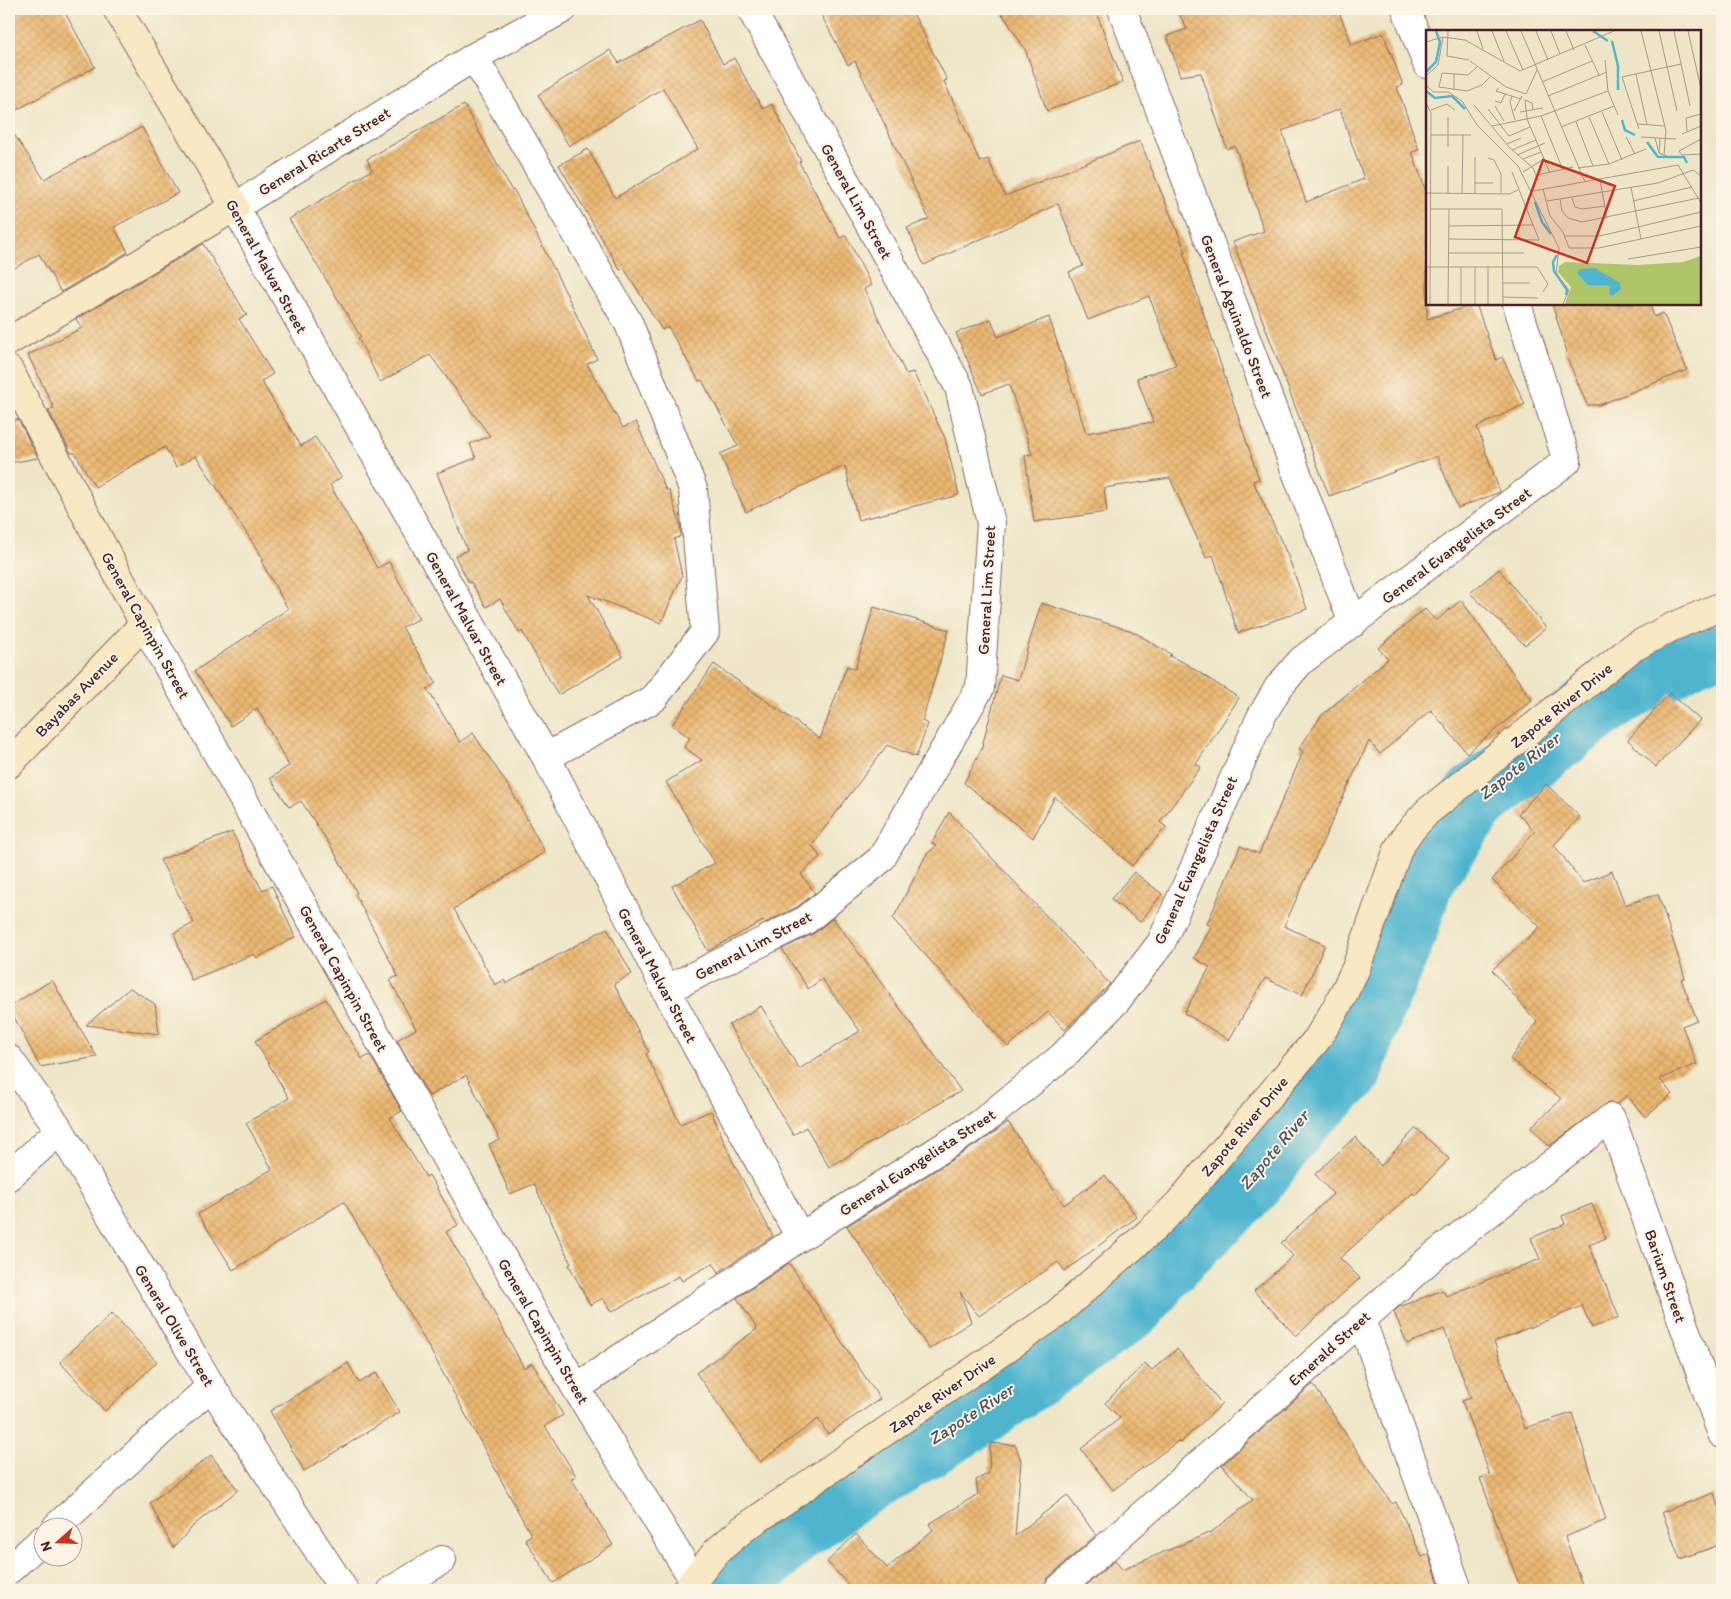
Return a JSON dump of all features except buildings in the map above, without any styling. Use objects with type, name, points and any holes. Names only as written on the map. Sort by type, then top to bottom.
[{"type":"street","name":"General Malvar Street","points":[[117,9],[235,207],[546,757],[666,990],[800,1237]]},
{"type":"street","name":"General Ricarte Street","points":[[9,341],[235,207],[474,57],[563,9]]},
{"type":"street","name":"General Lim Street","points":[[666,990],[806,920],[881,859],[980,688],[991,524],[959,387],[752,9]]},
{"type":"street","name":"General Aguinaldo Street","points":[[1122,9],[1352,623]]},
{"type":"street","points":[[1406,9],[1426,61]]},
{"type":"street","points":[[474,57],[629,324],[693,489],[705,632],[653,699],[546,757]]},
{"type":"street","name":"General Evangelista Street","points":[[576,1388],[800,1237],[980,1124],[1063,1056],[1117,1000],[1161,943],[1234,774],[1278,688],[1301,661],[1567,461],[1517,305]]},
{"type":"street","name":"General Capinpin Street","points":[[9,370],[144,624],[576,1388],[690,1585]]},
{"type":"street","name":"Zapote River Drive","points":[[690,1585],[716,1552],[742,1529],[1055,1314],[1154,1228],[1214,1163],[1318,1038],[1340,1003],[1356,968],[1398,850],[1408,833],[1427,812],[1632,648],[1672,626],[1722,606]]},
{"type":"street","name":"Bayabas Avenue","points":[[9,764],[144,624]]},
{"type":"street","name":"General Olive Street","points":[[9,1059],[60,1130],[211,1386],[344,1590]]},
{"type":"street","name":"Emerald Street","points":[[1058,1590],[1430,1259],[1611,1118]]},
{"type":"street","name":"Barium Street","points":[[1611,1118],[1722,1434]]},
{"type":"street","points":[[9,1176],[60,1130]]},
{"type":"street","points":[[1361,1319],[1458,1590]]},
{"type":"street","points":[[68,1516],[211,1386]]},
{"type":"street","points":[[9,1570],[32,1549]]},
{"type":"street","points":[[392,1590],[442,1560]]},
{"type":"waterway","name":"Zapote River","points":[[729,1590],[794,1529],[856,1485],[974,1415],[1130,1306],[1171,1258],[1248,1183],[1296,1119],[1348,1070],[1365,1021],[1404,928],[1420,878],[1477,797],[1612,694],[1694,650],[1722,641]]}]
